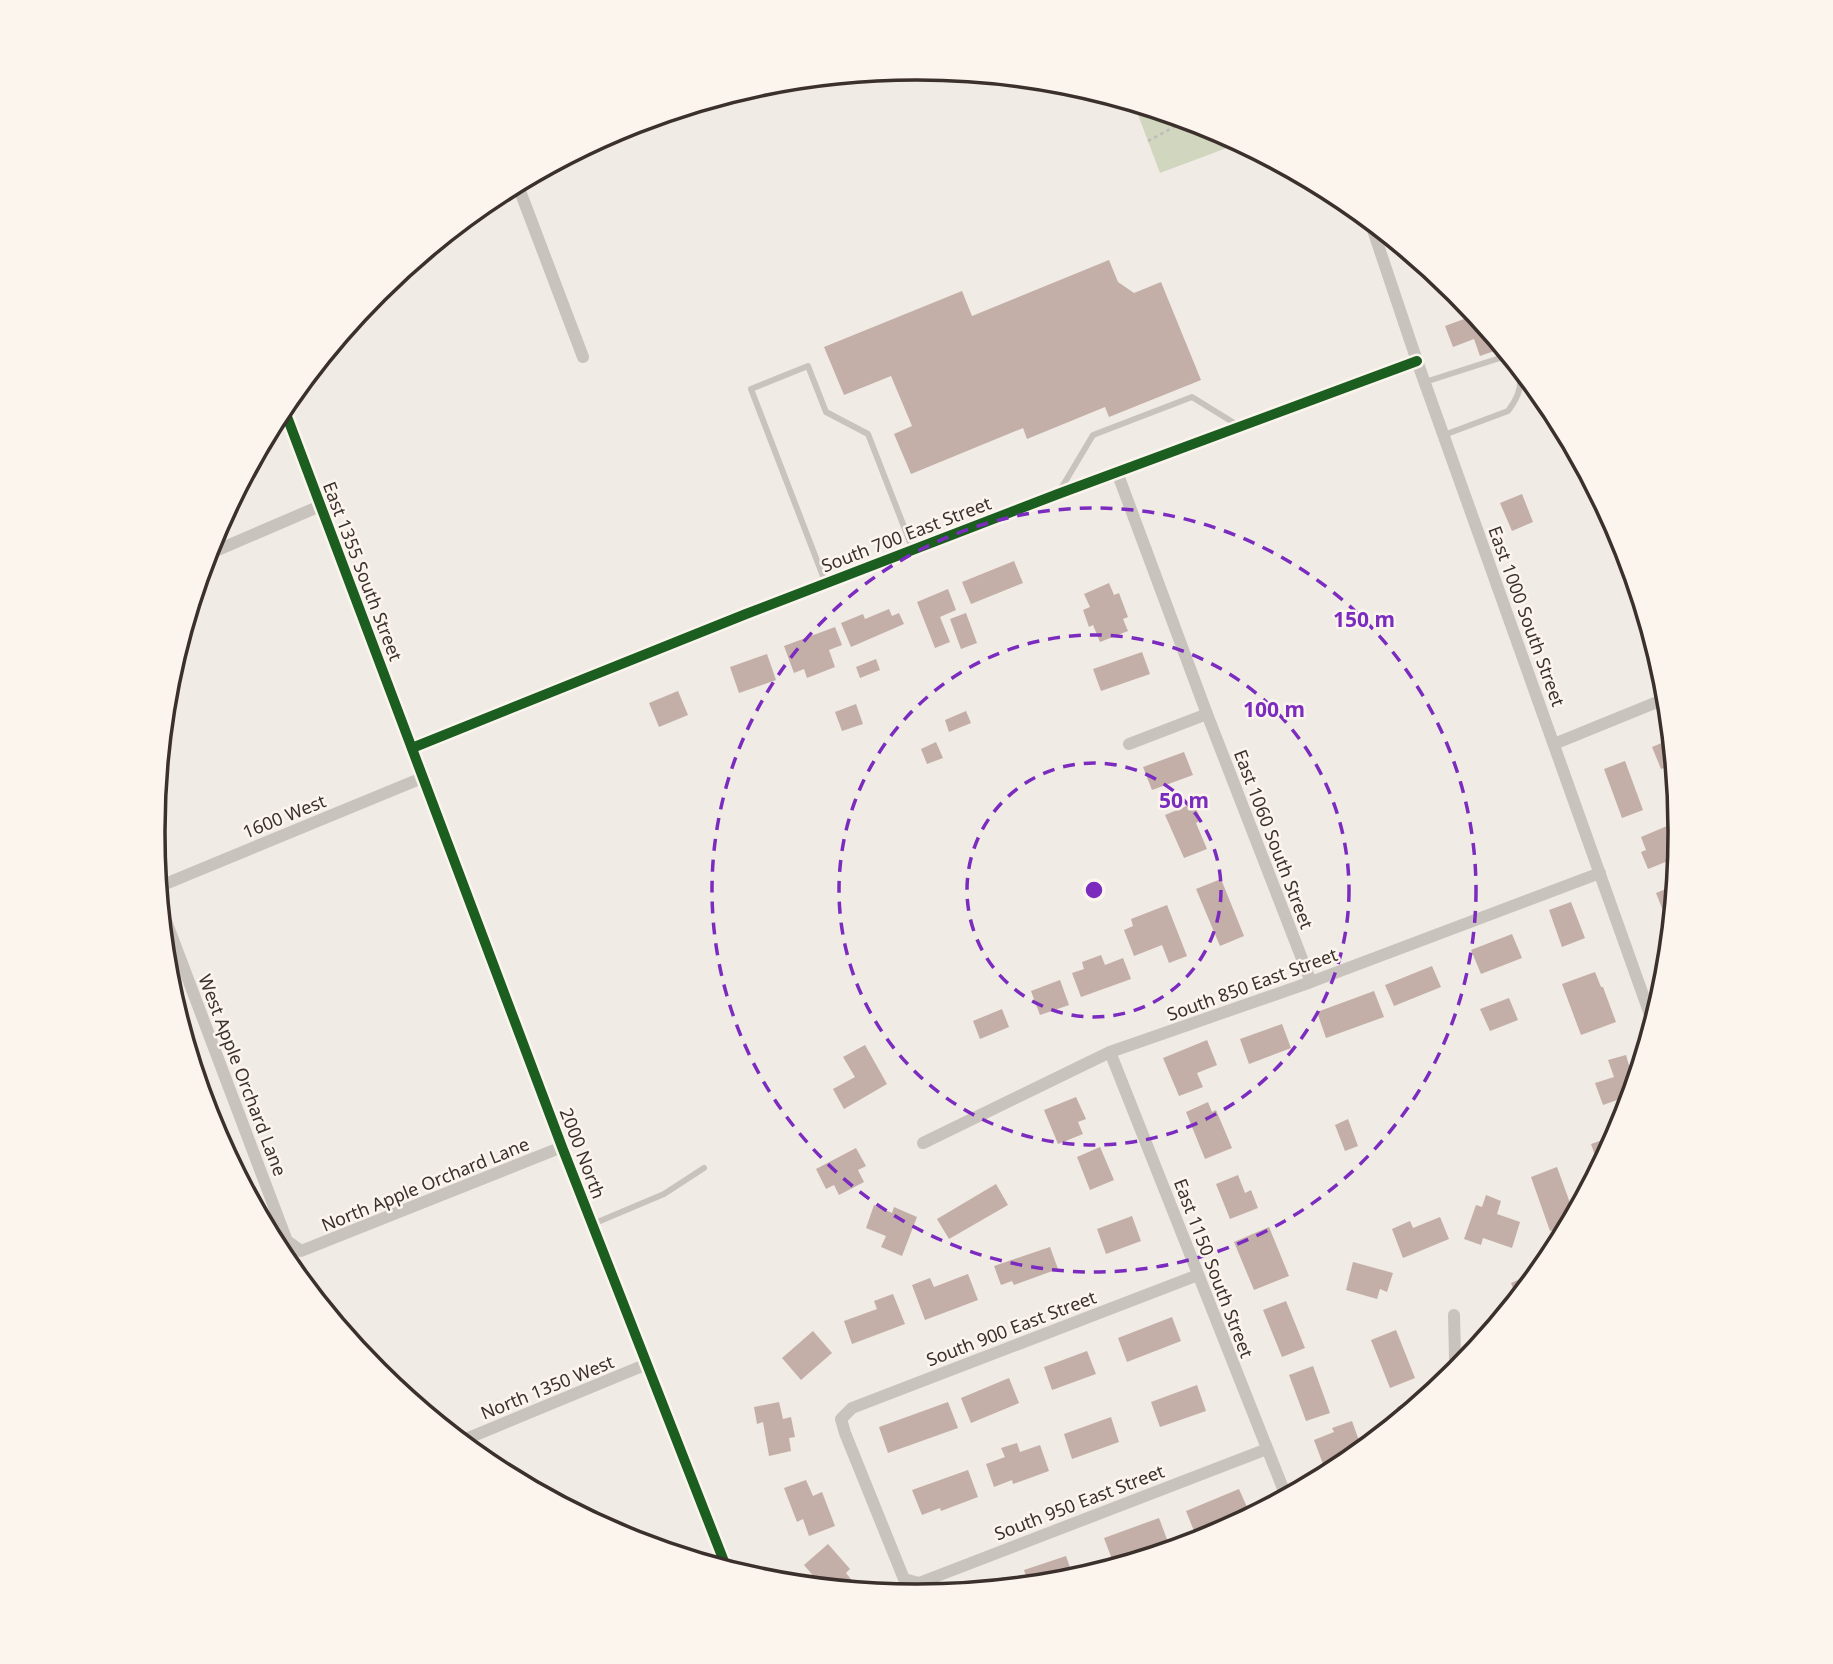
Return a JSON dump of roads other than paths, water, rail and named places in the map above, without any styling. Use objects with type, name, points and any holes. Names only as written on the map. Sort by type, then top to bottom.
[{"type":"street","points":[[521,194],[583,357]]},
{"type":"street","name":"East 1000 South Street","points":[[1375,237],[1647,1006]]},
{"type":"street","name":"South 700 East Street","points":[[412,748],[1058,494],[1417,361]]},
{"type":"street","name":"East 1355 South Street","points":[[288,420],[412,748]]},
{"type":"street","name":"East 1060 South Street","points":[[1117,472],[1311,982]]},
{"type":"street","points":[[220,549],[320,506]]},
{"type":"street","points":[[1554,744],[1657,702]]},
{"type":"street","points":[[1129,744],[1207,714]]},
{"type":"street","name":"2000 North","points":[[412,748],[562,1147],[723,1558]]},
{"type":"street","name":"1600 West","points":[[167,883],[422,778]]},
{"type":"street","name":"South 850 East Street","points":[[923,1143],[1111,1052],[1311,982],[1600,873]]},
{"type":"street","name":"West Apple Orchard Lane","points":[[172,937],[287,1241],[301,1251]]},
{"type":"street","name":"East 1150 South Street","points":[[1111,1052],[1283,1488]]},
{"type":"street","name":"North Apple Orchard Lane","points":[[301,1251],[562,1147]]},
{"type":"street","name":"South 900 East Street","points":[[904,1579],[841,1419],[852,1408],[1198,1275]]},
{"type":"street","points":[[1454,1315],[1455,1356]]},
{"type":"street","name":"North 1350 West","points":[[471,1437],[646,1364]]},
{"type":"street","name":"South 950 East Street","points":[[904,1579],[919,1583],[1267,1449]]},
{"type":"lane","points":[[1425,382],[1499,358]]},
{"type":"lane","points":[[826,584],[751,389],[808,366],[825,412],[868,434],[914,550]]},
{"type":"lane","points":[[1444,435],[1508,411],[1520,385]]},
{"type":"lane","points":[[1058,494],[1093,435],[1192,397],[1241,427]]},
{"type":"lane","points":[[592,1225],[664,1194],[704,1168]]}]
